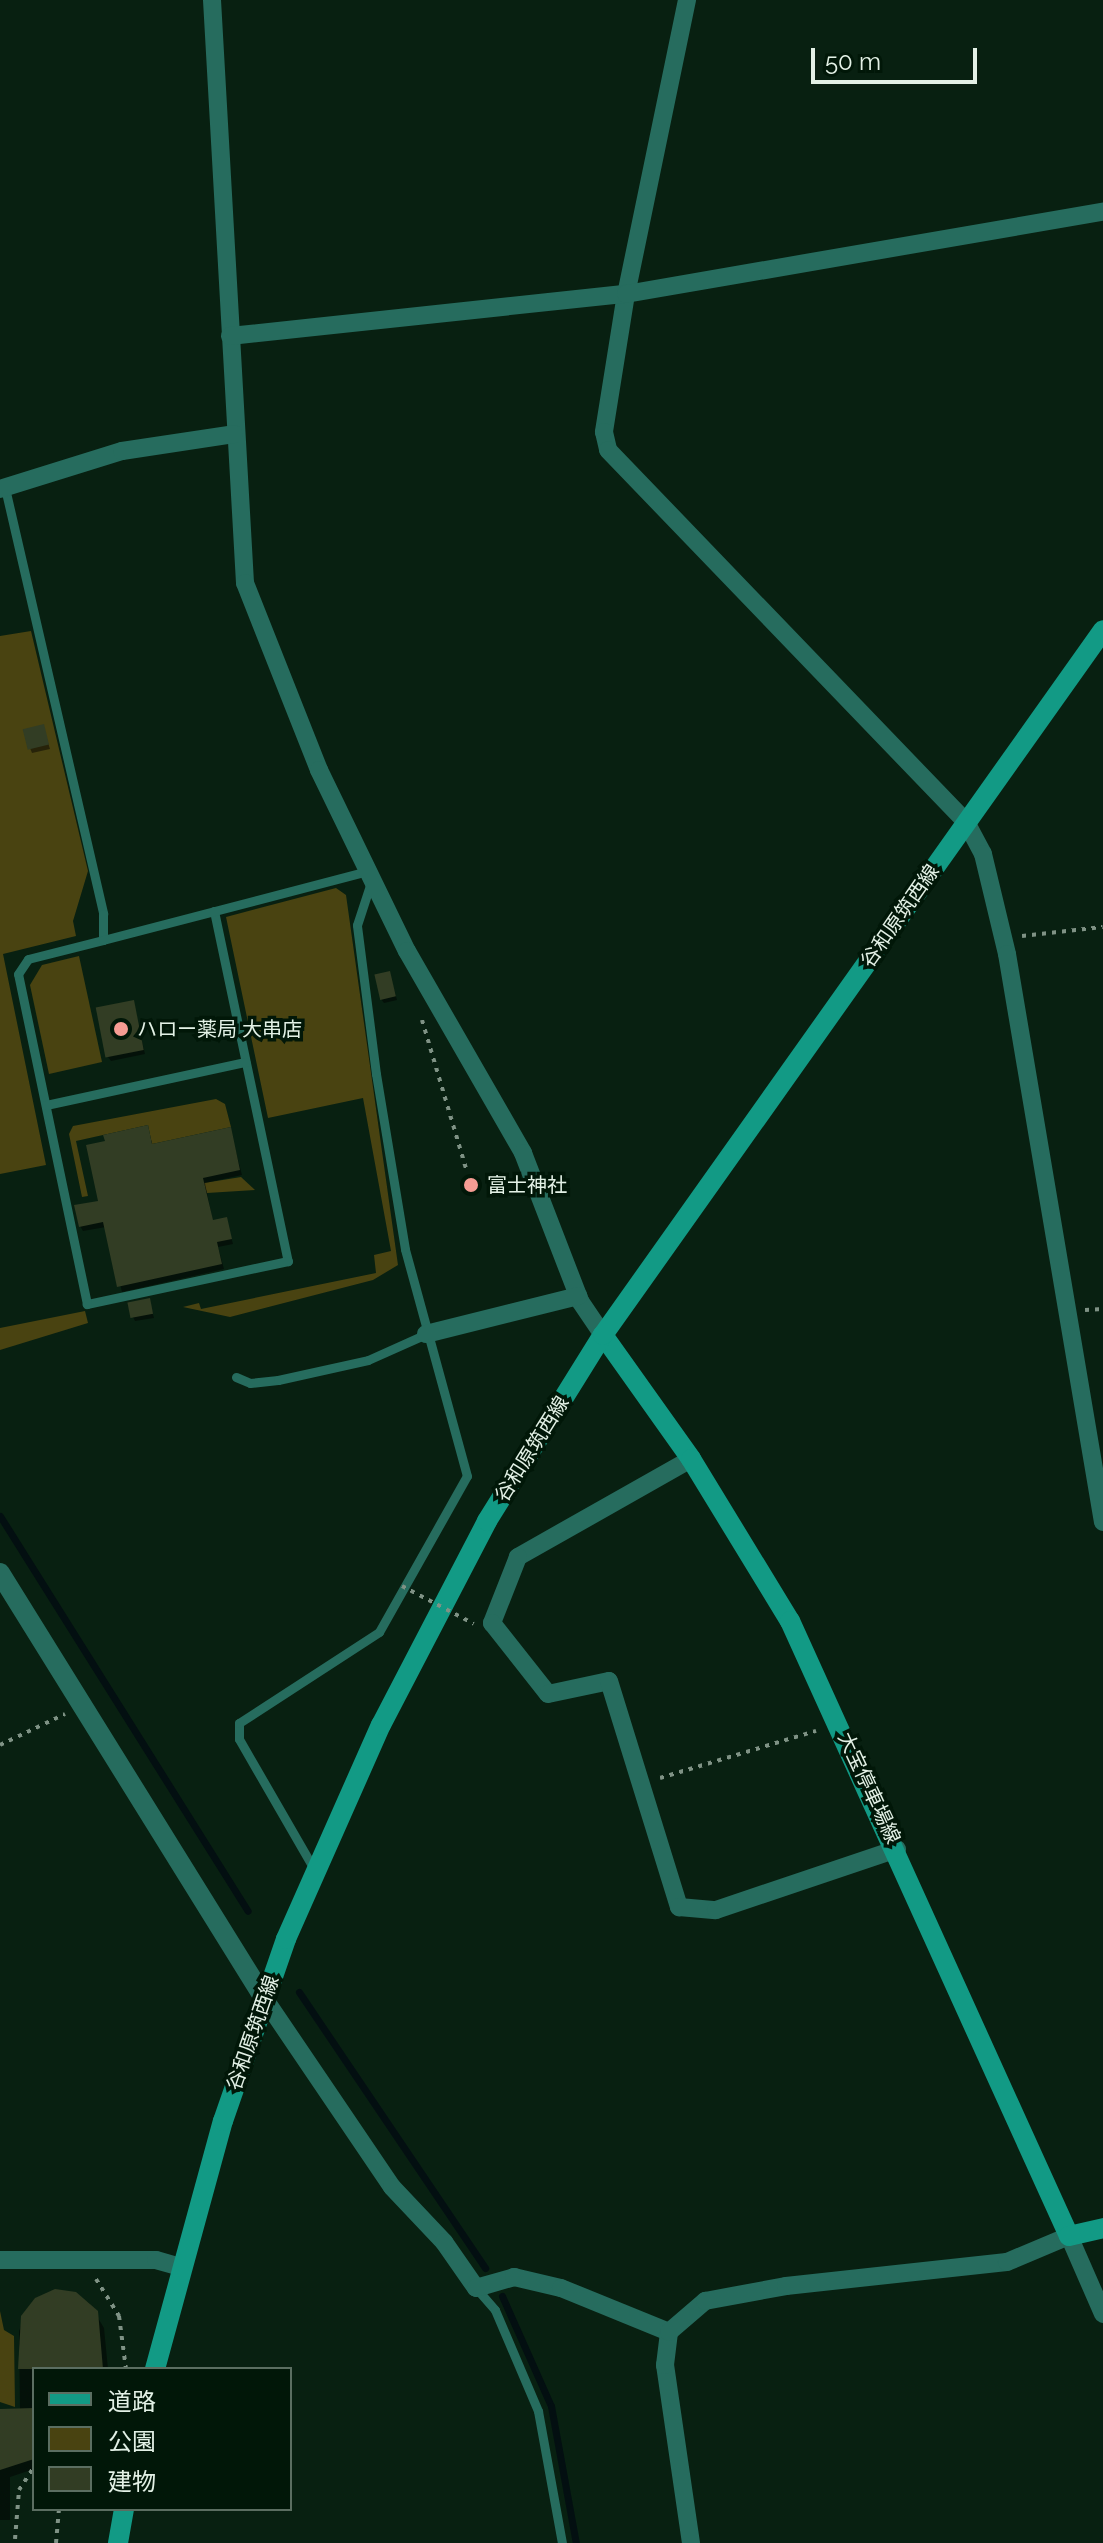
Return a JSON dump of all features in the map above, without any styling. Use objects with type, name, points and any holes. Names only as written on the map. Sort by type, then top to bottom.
[{"type":"main road","name":"谷和原筑西線","points":[[156,2367],[181,2267],[264,1998],[315,1871],[381,1725],[487,1521],[603,1335],[1103,630]]},
{"type":"main road","name":"大宝停車場線","points":[[603,1335],[691,1459],[790,1621],[897,1849],[1069,2236]]},
{"type":"main road","points":[[1069,2236],[1103,2228]]},
{"type":"main road","points":[[118,2543],[124,2511]]},
{"type":"street","points":[[212,0],[234,434],[245,583],[319,770],[372,873],[407,951],[523,1153],[578,1296],[603,1335]]},
{"type":"street","points":[[687,0],[626,294],[604,432],[608,450],[966,822],[983,854],[1004,940],[1103,1522]]},
{"type":"street","points":[[230,336],[626,294],[1103,212]]},
{"type":"street","points":[[3,489],[122,451],[234,434]]},
{"type":"street","points":[[426,1334],[578,1296]]},
{"type":"street","points":[[691,1459],[518,1557],[492,1623],[548,1694],[609,1681],[679,1907],[716,1910],[897,1849]]},
{"type":"street","points":[[0,1573],[85,1704],[264,1998],[392,2187],[444,2242],[476,2288],[514,2277],[561,2288],[669,2332]]},
{"type":"street","points":[[691,2543],[665,2365],[669,2332],[705,2301],[786,2286],[1007,2262],[1069,2236],[1103,2314]]},
{"type":"street","points":[[0,2260],[156,2260],[181,2267]]},
{"type":"lane","points":[[3,489],[103,914],[103,940]]},
{"type":"lane","points":[[214,911],[288,1261],[87,1304],[18,974],[28,959],[214,911],[372,873],[357,925],[378,1088],[426,1334],[467,1476],[402,1586],[379,1632],[361,1648],[239,1723],[239,1739],[315,1871]]},
{"type":"lane","points":[[46,1105],[245,1062]]},
{"type":"lane","points":[[236,1377],[250,1383],[278,1380],[353,1363],[426,1334]]},
{"type":"lane","points":[[476,2288],[495,2310],[538,2411],[562,2543]]},
{"type":"path","points":[[1004,940],[1103,927]]},
{"type":"path","points":[[420,1014],[466,1169]]},
{"type":"path","points":[[402,1586],[474,1624]]},
{"type":"path","points":[[0,1745],[85,1704]]},
{"type":"path","points":[[642,1783],[839,1724]]},
{"type":"path","points":[[72,2261],[112,2300],[126,2367]]},
{"type":"path","points":[[15,2539],[19,2490],[32,2470]]},
{"type":"path","points":[[56,2543],[59,2511]]},
{"type":"green space","points":[[31,631],[88,871],[73,921],[76,936],[3,954],[46,1165],[0,1174],[0,636]]},
{"type":"green space","points":[[336,888],[346,895],[398,1265],[373,1280],[230,1317],[183,1307],[199,1303],[201,1309],[376,1273],[374,1255],[391,1251],[363,1098],[268,1118],[226,917]]},
{"type":"green space","points":[[79,956],[102,1062],[49,1074],[30,985],[42,965]]},
{"type":"green space","points":[[216,1099],[225,1104],[231,1127],[152,1144],[148,1125],[76,1141],[88,1196],[82,1197],[69,1134],[73,1126]]},
{"type":"green space","points":[[241,1177],[255,1190],[207,1193],[204,1183]]},
{"type":"green space","points":[[85,1311],[88,1323],[0,1350],[0,1328]]},
{"type":"green space","points":[[0,2311],[4,2330],[14,2336],[15,2407],[0,2402]]},
{"type":"building","points":[[44,724],[49,744],[28,750],[23,729]]},
{"type":"building","points":[[390,971],[396,996],[380,1000],[374,975]]},
{"type":"building","points":[[134,1000],[144,1050],[105,1058],[96,1007]]},
{"type":"building","points":[[148,1125],[152,1144],[231,1127],[240,1170],[203,1178],[213,1220],[227,1217],[232,1239],[217,1242],[222,1264],[117,1287],[103,1222],[79,1227],[74,1205],[98,1201],[86,1145],[105,1141],[103,1135]]},
{"type":"building","points":[[150,1298],[153,1314],[130,1318],[127,1302]]},
{"type":"building","points":[[55,2289],[76,2292],[98,2311],[103,2367],[18,2369],[21,2316],[35,2298]]},
{"type":"building","points":[[32,2408],[32,2460],[0,2470],[0,2409]]},
{"type":"waterway","points":[[0,1516],[248,1911]]},
{"type":"waterway","points":[[299,1992],[485,2268]]},
{"type":"waterway","points":[[502,2296],[551,2406],[576,2543]]},
{"type":"place","name":"ハロー薬局 大串店","points":[[121,1029]]},
{"type":"place","name":"富士神社","points":[[471,1185]]}]
